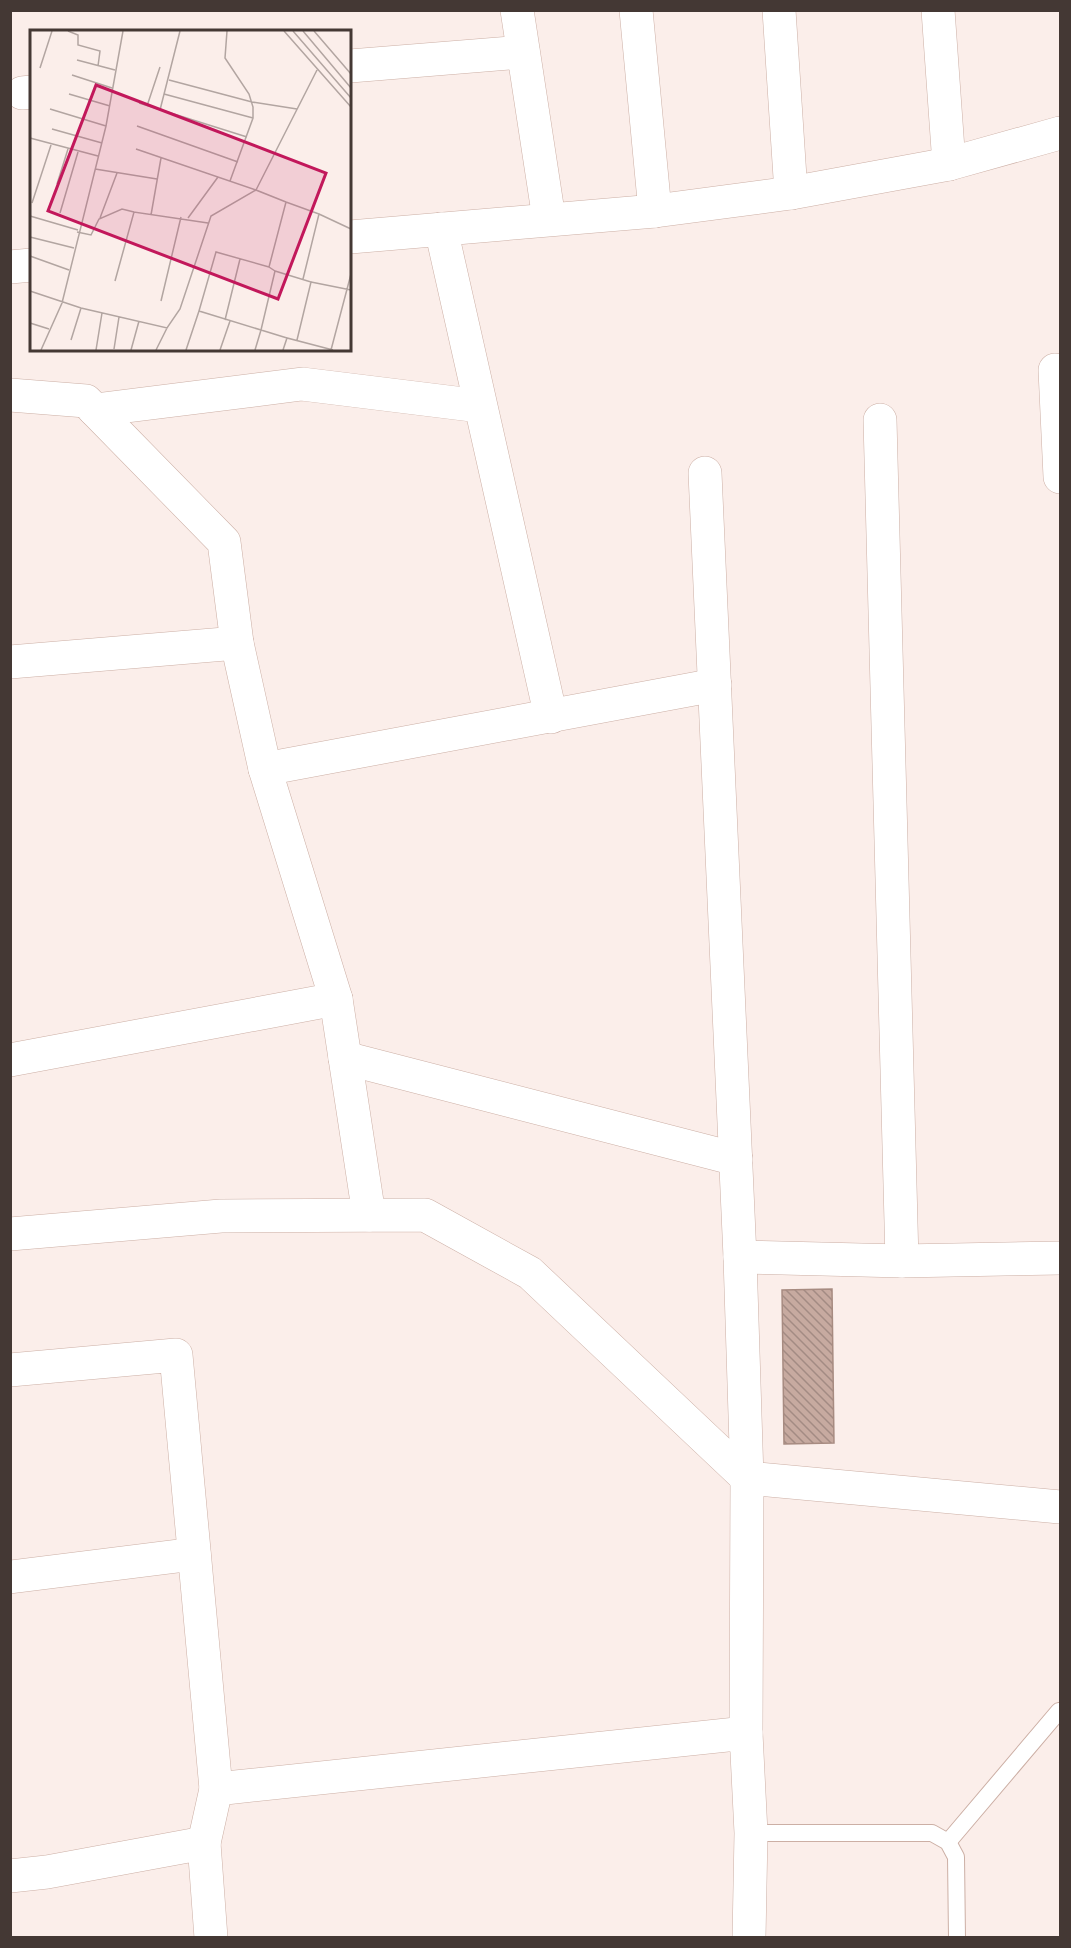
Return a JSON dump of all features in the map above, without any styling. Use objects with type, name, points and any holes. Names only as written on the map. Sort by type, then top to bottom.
[{"type":"street","points":[[517,10],[549,219]]},
{"type":"street","points":[[636,10],[655,211]]},
{"type":"street","points":[[779,10],[791,193]]},
{"type":"street","points":[[938,10],[949,164]]},
{"type":"street","points":[[351,66],[523,52]]},
{"type":"street","points":[[351,237],[655,211],[791,193],[949,164],[1060,133]]},
{"type":"street","points":[[441,229],[551,717]]},
{"type":"street","points":[[10,267],[30,266]]},
{"type":"street","points":[[1055,370],[1060,477]]},
{"type":"street","points":[[95,410],[302,384],[480,406]]},
{"type":"street","points":[[10,395],[86,401],[224,543],[237,643],[265,769],[336,999],[369,1215]]},
{"type":"street","points":[[880,420],[902,1261]]},
{"type":"street","points":[[705,473],[736,1159],[747,1478],[746,1733],[751,1833],[749,1938]]},
{"type":"street","points":[[10,662],[237,643]]},
{"type":"street","points":[[265,769],[714,685]]},
{"type":"street","points":[[10,1060],[336,999]]},
{"type":"street","points":[[345,1058],[736,1159]]},
{"type":"street","points":[[10,1234],[220,1215],[425,1215],[530,1273],[747,1478],[1060,1506]]},
{"type":"street","points":[[740,1257],[902,1261],[1060,1258]]},
{"type":"street","points":[[10,1370],[176,1355],[216,1789],[204,1843],[211,1938]]},
{"type":"street","points":[[10,1577],[194,1554]]},
{"type":"street","points":[[216,1789],[746,1733]]},
{"type":"street","points":[[10,1876],[47,1872],[204,1843]]},
{"type":"lane","points":[[948,1842],[1059,1711]]},
{"type":"lane","points":[[751,1833],[932,1833],[948,1842],[956,1857],[957,1938]]},
{"type":"building","points":[[832,1289],[834,1443],[784,1444],[782,1290]]}]
